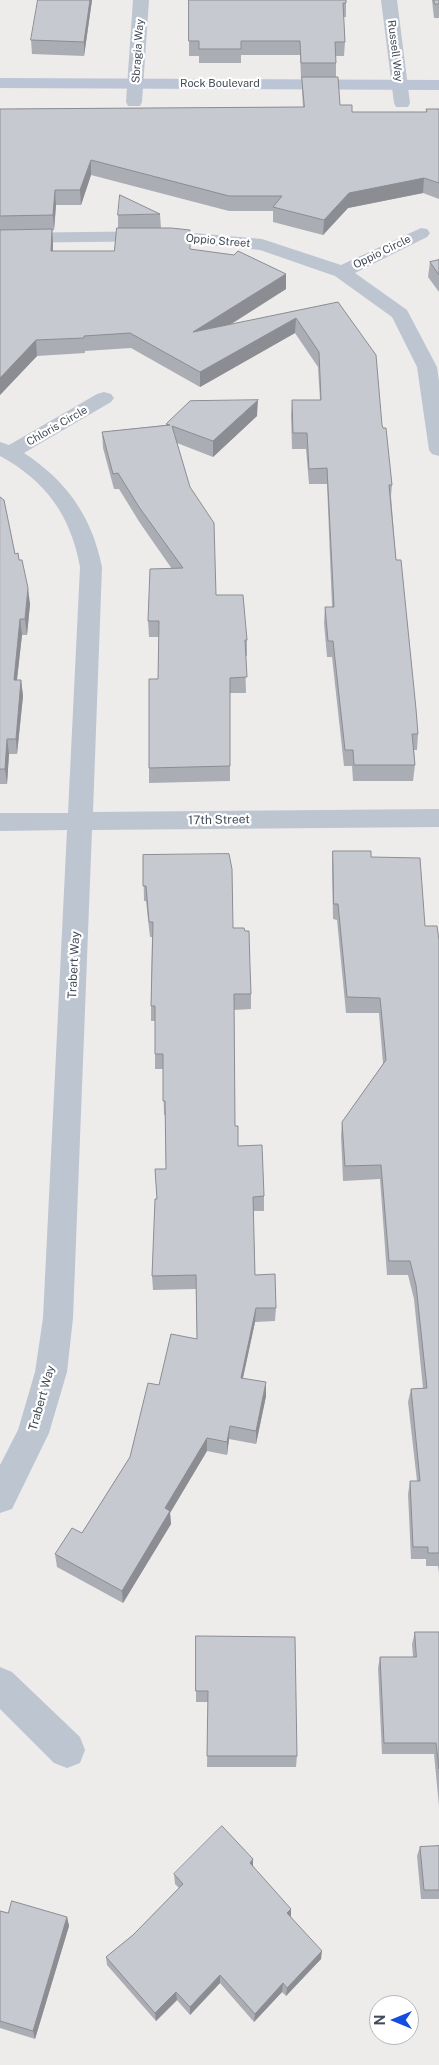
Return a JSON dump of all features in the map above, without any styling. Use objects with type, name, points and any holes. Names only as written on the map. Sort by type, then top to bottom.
[{"type":"main road","name":"Rock Boulevard","points":[[0,82],[439,85]]},
{"type":"main road","points":[[115,102],[154,102]]},
{"type":"main road","points":[[382,103],[420,103]]},
{"type":"street","name":"Sbragia Way","points":[[134,102],[141,0]]},
{"type":"street","name":"Russell Way","points":[[388,0],[402,103]]},
{"type":"street","name":"Oppio Circle","points":[[342,272],[421,233]]},
{"type":"street","name":"Oppio Street","points":[[0,238],[171,236],[262,245],[342,272],[400,314],[427,367],[439,450]]},
{"type":"street","name":"Chloris Circle","points":[[5,451],[104,398]]},
{"type":"street","name":"Trabert Way","points":[[0,1498],[34,1433],[51,1372],[58,1318],[91,567],[84,538],[71,509],[49,482],[5,451]]},
{"type":"street","name":"17th Street","points":[[0,822],[439,818]]},
{"type":"street","points":[[0,1684],[67,1750]]},
{"type":"building","points":[[38,0],[90,0],[84,42],[31,40]]},
{"type":"building","points":[[189,0],[346,0],[346,3],[343,3],[345,42],[335,42],[336,63],[301,63],[300,41],[241,41],[241,49],[199,49],[199,41],[189,41]]},
{"type":"building","points":[[434,0],[439,0],[439,4],[435,4]]},
{"type":"building","points":[[302,77],[338,77],[340,105],[352,105],[352,112],[427,112],[426,109],[439,109],[439,183],[424,178],[349,193],[324,220],[273,207],[282,196],[229,196],[91,160],[80,190],[55,190],[53,215],[0,216],[0,109],[304,107]]},
{"type":"building","points":[[120,195],[160,214],[118,215]]},
{"type":"building","points":[[117,228],[190,230],[190,249],[234,255],[238,251],[286,274],[193,332],[338,302],[376,355],[382,425],[383,428],[386,428],[392,485],[389,485],[396,560],[401,560],[416,709],[418,734],[412,734],[415,765],[354,765],[353,750],[345,750],[333,641],[328,641],[325,607],[334,607],[327,468],[309,469],[307,433],[293,433],[292,400],[321,400],[319,352],[296,318],[200,372],[130,333],[84,336],[84,338],[36,340],[0,378],[0,230],[52,229],[51,251],[114,251]]},
{"type":"building","points":[[439,260],[439,275],[430,262]]},
{"type":"building","points":[[258,400],[213,441],[172,426],[190,487],[214,523],[216,595],[243,595],[247,640],[245,640],[247,677],[230,678],[230,766],[149,768],[149,679],[158,679],[159,621],[148,621],[150,569],[183,568],[139,507],[118,473],[113,474],[102,432],[170,425],[166,424],[190,401]]},
{"type":"building","points":[[0,497],[4,500],[15,554],[18,553],[19,560],[22,560],[28,588],[25,619],[20,619],[14,680],[21,680],[16,739],[7,739],[5,769],[0,769]]},
{"type":"building","points":[[333,851],[371,851],[371,857],[420,858],[425,926],[437,926],[439,940],[439,1553],[428,1553],[428,1547],[413,1547],[410,1481],[420,1481],[411,1389],[427,1388],[416,1285],[410,1261],[389,1261],[381,1165],[345,1166],[342,1122],[386,1060],[380,998],[347,997],[338,904],[334,904]]},
{"type":"building","points":[[229,854],[232,869],[233,928],[244,928],[245,931],[249,931],[251,994],[234,994],[235,1126],[238,1126],[238,1146],[262,1145],[264,1196],[253,1197],[255,1275],[275,1274],[276,1308],[256,1308],[241,1378],[266,1382],[256,1431],[230,1426],[227,1442],[207,1438],[165,1508],[170,1511],[122,1591],[55,1554],[72,1528],[82,1533],[130,1457],[148,1383],[159,1385],[171,1334],[197,1339],[196,1275],[152,1276],[155,1199],[157,1199],[155,1169],[166,1169],[165,1101],[163,1101],[163,1054],[155,1054],[155,1006],[151,1006],[153,922],[149,922],[146,886],[143,886],[143,855]]},
{"type":"building","points":[[415,1632],[439,1632],[439,1769],[436,1743],[384,1743],[380,1657],[416,1657]]},
{"type":"building","points":[[196,1636],[295,1637],[297,1756],[207,1756],[208,1691],[196,1691]]},
{"type":"building","points":[[222,1826],[253,1859],[250,1863],[291,1909],[287,1913],[322,1951],[287,1988],[283,1983],[255,2014],[220,1975],[190,2007],[176,1992],[155,2013],[106,1957],[133,1935],[183,1884],[174,1874]]},
{"type":"building","points":[[439,1846],[439,1890],[424,1890],[420,1847]]},
{"type":"building","points":[[12,1901],[67,1917],[33,2031],[0,2021],[0,1911],[8,1913]]}]
